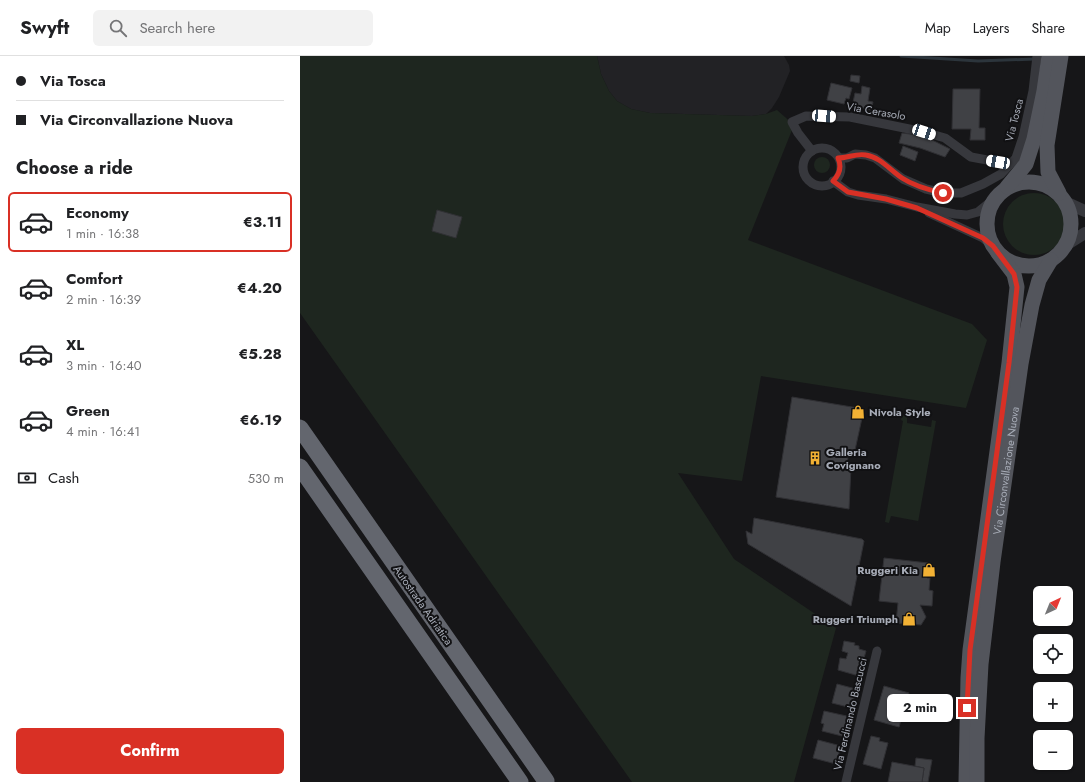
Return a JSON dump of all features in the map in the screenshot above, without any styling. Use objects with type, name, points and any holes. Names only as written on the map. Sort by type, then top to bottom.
[{"type":"highway","name":"Autostrada Adriatica","points":[[300,428],[546,781]]},
{"type":"highway","name":"Autostrada Adriatica","points":[[300,467],[520,782]]},
{"type":"main road","points":[[1049,56],[1044,91],[1034,139],[1026,164],[1006,188],[994,199],[989,210],[987,222],[989,239],[996,249],[1004,258],[1019,265],[1036,265],[1051,260],[1057,256],[1069,238],[1071,223],[1068,208],[1048,172],[1044,91],[1061,56]]},
{"type":"main road","points":[[1006,188],[1018,183],[1030,182],[1046,185],[1062,198]]},
{"type":"main road","name":"Via Circonvallazione Nuova","points":[[966,782],[970,650],[1009,363],[1017,287],[1014,274],[996,249]]},
{"type":"main road","name":"Via Circonvallazione Nuova","points":[[977,782],[977,738],[982,657],[992,568],[1021,364],[1032,305],[1039,280],[1051,260]]},
{"type":"street","name":"Via Tosca","points":[[838,158],[847,158],[855,154],[876,158],[903,179],[926,189],[943,193],[961,193],[983,184],[1001,174],[1016,158],[1023,137],[1044,91],[1037,56]]},
{"type":"street","name":"Via Cerasolo","points":[[812,151],[798,133],[792,122],[806,116],[850,117],[924,132],[945,138],[971,157],[998,162]]},
{"type":"street","points":[[818,148],[830,149],[838,158],[841,168],[840,173],[833,181],[828,184],[816,184],[811,182],[807,177],[803,166],[807,155],[812,151],[818,148]]},
{"type":"street","points":[[833,181],[848,192],[886,199],[917,208],[967,215],[978,212],[994,199]]},
{"type":"street","points":[[1062,198],[1085,211]]},
{"type":"street","points":[[917,208],[983,238],[996,249]]},
{"type":"street","points":[[1066,244],[1085,233]]},
{"type":"street","name":"Via Ferdinando Bascucci","points":[[846,782],[877,651]]},
{"type":"shaded area","points":[[300,56],[597,56],[601,74],[609,91],[617,101],[631,109],[650,113],[752,116],[766,114],[777,110],[794,125],[748,240],[972,324],[987,340],[966,408],[761,376],[742,481],[678,473],[734,559],[836,628],[794,782],[632,782],[300,313]]},
{"type":"shaded area","points":[[597,56],[784,56],[789,65],[790,71],[779,97],[766,114],[752,116],[650,113],[631,109],[617,101],[609,91],[601,74]]},
{"type":"shaded area","points":[[819,157],[825,157],[830,162],[828,171],[825,173],[819,173],[814,168],[814,162]]},
{"type":"shaded area","points":[[1034,193],[1051,198],[1056,202],[1060,207],[1065,224],[1060,241],[1056,246],[1051,250],[1034,255],[1017,250],[1012,246],[1008,241],[1003,224],[1008,207],[1012,202],[1017,198]]},
{"type":"shaded area","points":[[902,415],[907,416],[907,423],[931,427],[932,420],[936,421],[917,528],[918,521],[891,516],[889,523],[885,522],[903,421],[901,420]]},
{"type":"building","points":[[851,75],[860,76],[859,83],[850,81]]},
{"type":"building","points":[[831,83],[852,88],[849,99],[846,98],[844,104],[827,100]]},
{"type":"building","points":[[862,86],[870,88],[868,101],[873,102],[871,110],[852,107],[855,93],[861,94]]},
{"type":"building","points":[[953,89],[980,89],[979,128],[985,128],[985,140],[970,140],[971,129],[952,129]]},
{"type":"building","points":[[902,133],[924,136],[950,149],[945,157],[920,148],[899,143]]},
{"type":"building","points":[[903,146],[918,152],[915,161],[900,155]]},
{"type":"building","points":[[437,210],[462,217],[456,238],[432,231]]},
{"type":"building","name":"Galleria Covignano","points":[[792,397],[864,409],[855,450],[849,452],[847,463],[851,467],[849,509],[776,497]]},
{"type":"building","points":[[754,518],[862,539],[864,541],[851,606],[748,544],[746,531],[752,534]]},
{"type":"building","points":[[884,558],[928,563],[927,578],[930,578],[929,590],[933,591],[932,606],[920,605],[926,617],[921,625],[896,623],[898,603],[879,601]]},
{"type":"building","points":[[844,641],[855,643],[854,645],[859,646],[859,649],[866,651],[859,676],[838,670],[840,658],[846,659],[848,653],[842,651]]},
{"type":"building","points":[[837,684],[856,689],[852,708],[832,703]]},
{"type":"building","points":[[884,686],[909,693],[899,727],[874,720]]},
{"type":"building","points":[[824,711],[851,717],[846,737],[822,731],[824,724],[821,723]]},
{"type":"building","points":[[871,736],[880,738],[879,741],[888,743],[881,769],[863,764]]},
{"type":"building","points":[[818,740],[841,746],[836,764],[813,758]]},
{"type":"building","points":[[916,758],[932,760],[928,782],[922,782],[924,768],[915,766]]},
{"type":"building","points":[[892,762],[924,768],[922,782],[888,782]]},
{"type":"waterway","points":[[901,56],[978,61],[1035,59]]},
{"type":"place","name":"Nivola Style","points":[[858,412]]},
{"type":"place","name":"Galleria Covignano","points":[[815,458]]},
{"type":"place","name":"Ruggeri Kia","points":[[929,570]]},
{"type":"place","name":"Ruggeri Triumph","points":[[909,619]]},
{"type":"route","points":[[943,193],[926,189],[903,179],[876,158],[855,154],[847,158],[838,158],[841,168],[840,173],[833,181],[840,187],[848,192],[858,195],[886,199],[917,208],[983,238],[993,246],[1014,274],[1017,287],[1009,363],[983,556],[976,597],[970,650],[967,708]]}]
